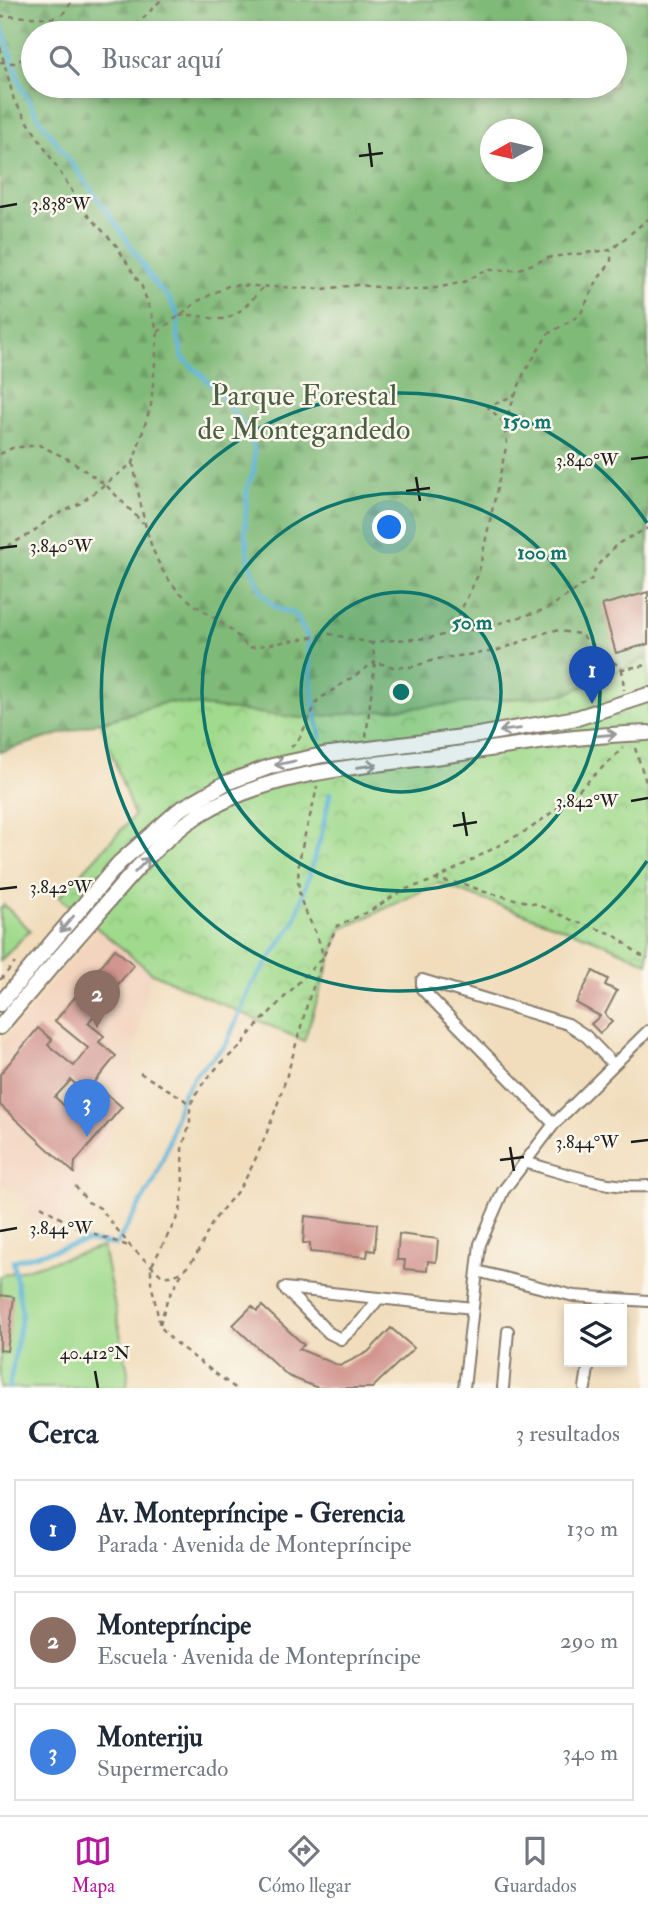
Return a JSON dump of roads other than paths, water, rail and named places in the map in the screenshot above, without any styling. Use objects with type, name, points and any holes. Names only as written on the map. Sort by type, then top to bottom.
[{"type":"street","points":[[0,1004],[118,863],[179,810],[226,783],[272,766],[323,755],[503,731],[577,718],[648,695]]},
{"type":"street","points":[[0,1027],[128,878],[157,849],[201,814],[242,795],[275,782],[317,773],[565,739],[648,733]]},
{"type":"street","points":[[554,1124],[422,989],[422,980],[568,1024],[586,1036],[613,1064]]},
{"type":"street","points":[[464,1388],[480,1244],[503,1191],[554,1124],[648,1031]]},
{"type":"street","points":[[524,1162],[583,1178],[635,1187],[648,1186]]},
{"type":"street","points":[[477,1271],[597,1303],[648,1301]]},
{"type":"street","points":[[379,1298],[362,1321],[341,1339],[329,1333],[284,1288],[366,1296],[472,1308]]},
{"type":"street","points":[[503,1388],[508,1331]]},
{"type":"street","points":[[585,1388],[588,1367]]},
{"type":"waterway","points":[[0,20],[21,87]]},
{"type":"waterway","points":[[27,98],[155,284],[168,297],[178,316],[178,337],[183,358],[214,387],[246,428],[254,447],[254,470],[247,488],[245,533],[250,564],[262,593],[276,608],[295,614],[307,637],[314,707],[321,738]]},
{"type":"waterway","points":[[9,1388],[22,1313],[13,1261],[88,1241],[116,1245],[154,1181],[167,1148],[181,1097],[197,1072],[226,1045],[251,986],[294,923],[322,833],[330,793]]},
{"type":"place","name":"Av. Montepríncipe - Gerencia","points":[[592,704]]},
{"type":"place","name":"Montepríncipe","points":[[97,1028]]},
{"type":"place","name":"Monteriju","points":[[87,1137]]},
{"type":"park label","name":"Parque Forestal de Montegandedo","points":[[304,412]]}]
